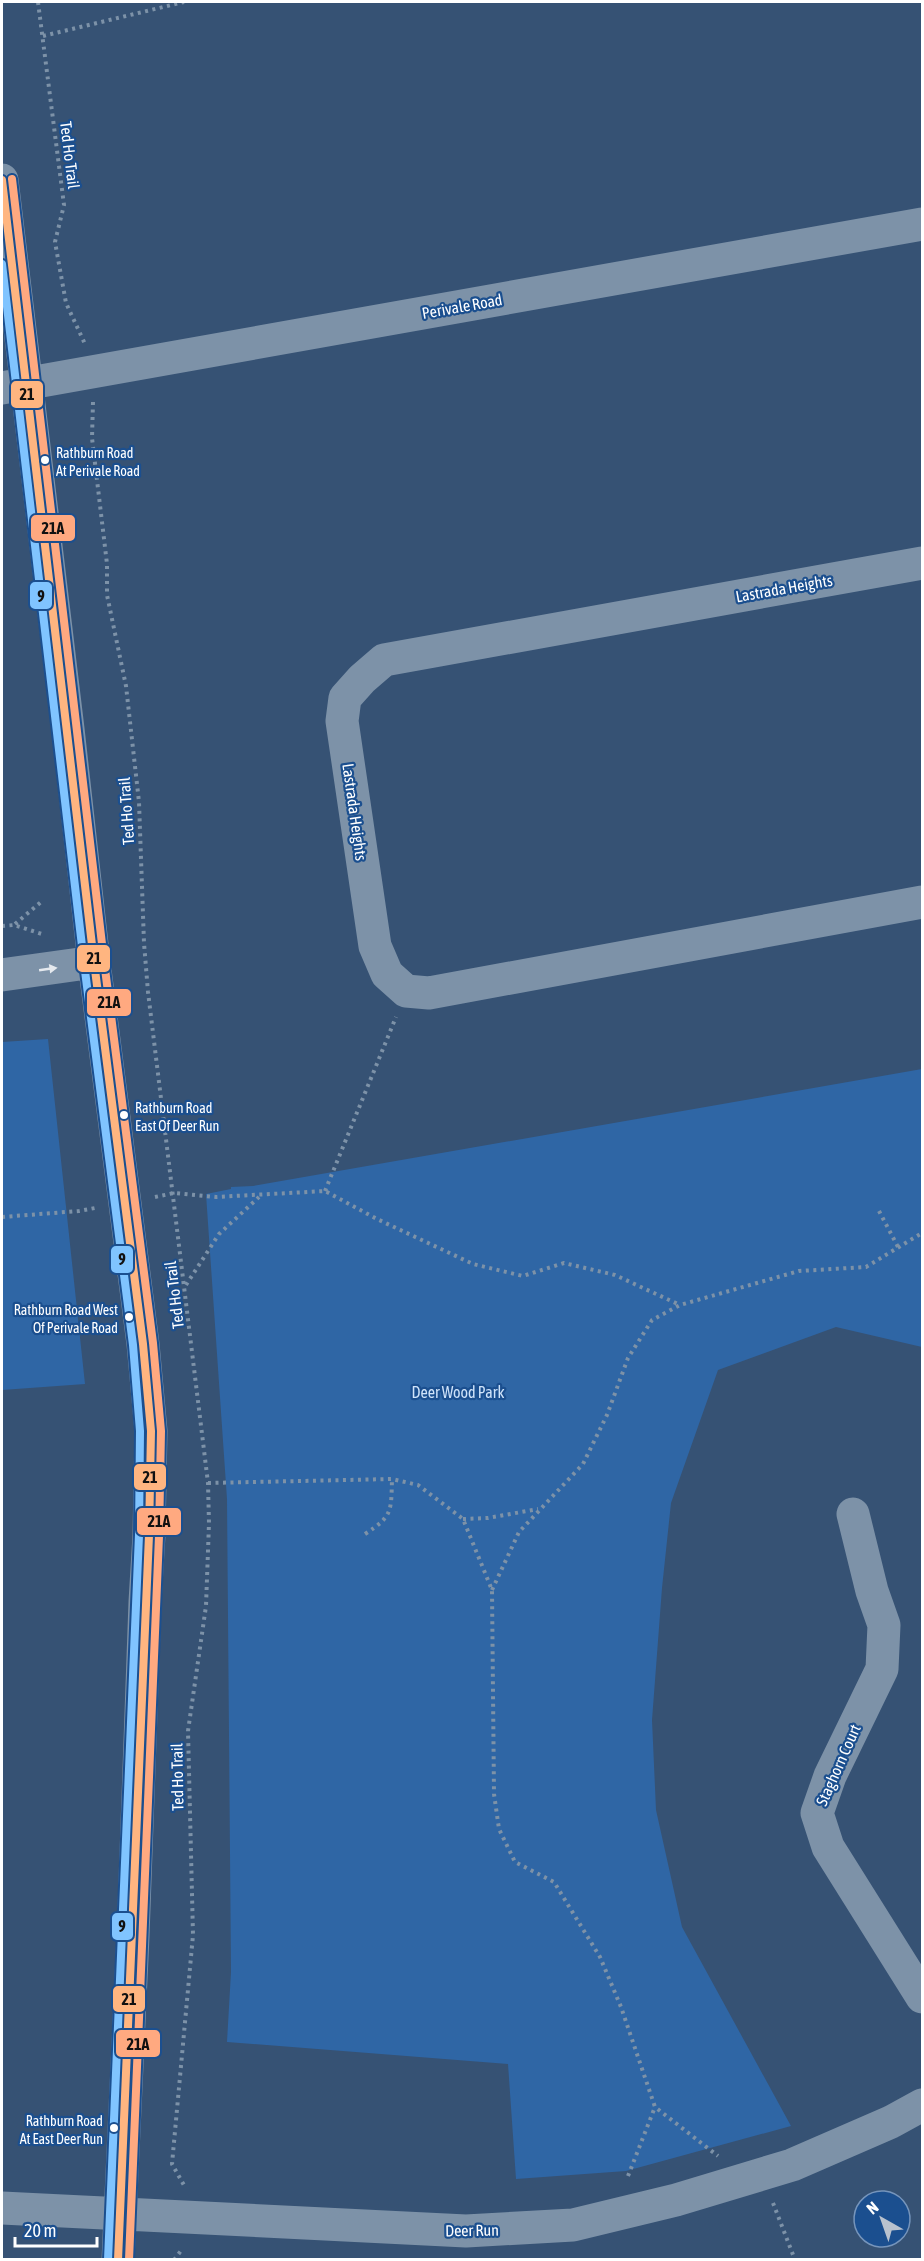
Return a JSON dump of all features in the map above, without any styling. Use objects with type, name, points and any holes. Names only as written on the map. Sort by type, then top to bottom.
[{"type":"street","points":[[2,180],[14,386],[68,729],[94,962],[144,1344],[152,1431],[118,2259]]},
{"type":"street","name":"Perivale Road","points":[[14,386],[922,224]]},
{"type":"street","name":"Lastrada Heights","points":[[406,990],[387,974],[375,946],[342,721],[345,698],[384,660],[922,563]]},
{"type":"street","points":[[406,990],[429,993],[922,902]]},
{"type":"street","points":[[2,975],[94,962]]},
{"type":"street","name":"Staghorn Court","points":[[853,1514],[872,1591],[884,1625],[882,1669],[830,1776],[817,1813],[828,1846],[922,1997]]},
{"type":"street","name":"Deer Run","points":[[2,2208],[466,2231],[573,2225],[676,2200],[792,2165],[891,2122],[922,2105]]},
{"type":"path","name":"Ted Ho Trail","points":[[38,2],[64,205],[55,242],[66,303],[84,343]]},
{"type":"path","points":[[43,36],[184,2]]},
{"type":"path","name":"Ted Ho Trail","points":[[93,398],[92,438],[107,564],[107,595],[126,686],[139,802],[146,973],[208,1483],[206,1606],[188,1731],[193,1935],[172,2164],[186,2188]]},
{"type":"path","points":[[14,925],[41,902]]},
{"type":"path","points":[[2,926],[14,925],[45,935]]},
{"type":"path","points":[[326,1191],[406,990]]},
{"type":"path","points":[[154,1197],[174,1193],[216,1197],[326,1191],[377,1219],[473,1264],[523,1276],[564,1263],[615,1275],[680,1305]]},
{"type":"path","points":[[185,1286],[219,1234],[260,1196]]},
{"type":"path","points":[[2,1217],[95,1208]]},
{"type":"path","points":[[879,1211],[898,1247]]},
{"type":"path","points":[[492,1590],[519,1532],[538,1509],[583,1464],[607,1415],[628,1358],[652,1320],[680,1305],[799,1271],[866,1267],[922,1233]]},
{"type":"path","points":[[364,1534],[385,1521],[391,1503],[392,1479]]},
{"type":"path","points":[[208,1483],[392,1479],[418,1485],[463,1519],[492,1590],[494,1794],[498,1828],[515,1862],[554,1882],[600,1957],[621,2007],[655,2108],[755,2176],[795,2259]]},
{"type":"path","points":[[463,1519],[488,1518],[538,1509]]},
{"type":"path","points":[[628,2176],[655,2108]]},
{"type":"path","points":[[174,2259],[184,2246]]},
{"type":"green space","points":[[48,1039],[85,1384],[2,1390],[2,1042]]},
{"type":"green space","name":"Deer Wood Park","points":[[922,1069],[922,1347],[836,1327],[718,1370],[671,1503],[652,1720],[656,1810],[682,1927],[791,2126],[626,2171],[516,2179],[508,2064],[227,2042],[231,1972],[227,1499],[206,1194],[231,1189],[231,1187],[253,1186]]},
{"type":"transit line","name":"21A","points":[[12,179],[104,961],[153,1343],[161,1431],[159,1536],[129,2260]]},
{"type":"transit line","name":"21","points":[[2,180],[94,962],[143,1344],[151,1431],[149,1535],[118,2260]]},
{"type":"transit line","name":"9","points":[[2,264],[84,963],[133,1345],[140,1431],[139,1535],[108,2260]]},
{"type":"place","name":"Rathburn Road At Perivale Road","points":[[45,460]]},
{"type":"place","name":"Rathburn Road East Of Deer Run","points":[[124,1115]]},
{"type":"place","name":"Rathburn Road West Of Perivale Road","points":[[129,1317]]},
{"type":"place","name":"Rathburn Road At East Deer Run","points":[[114,2128]]}]
